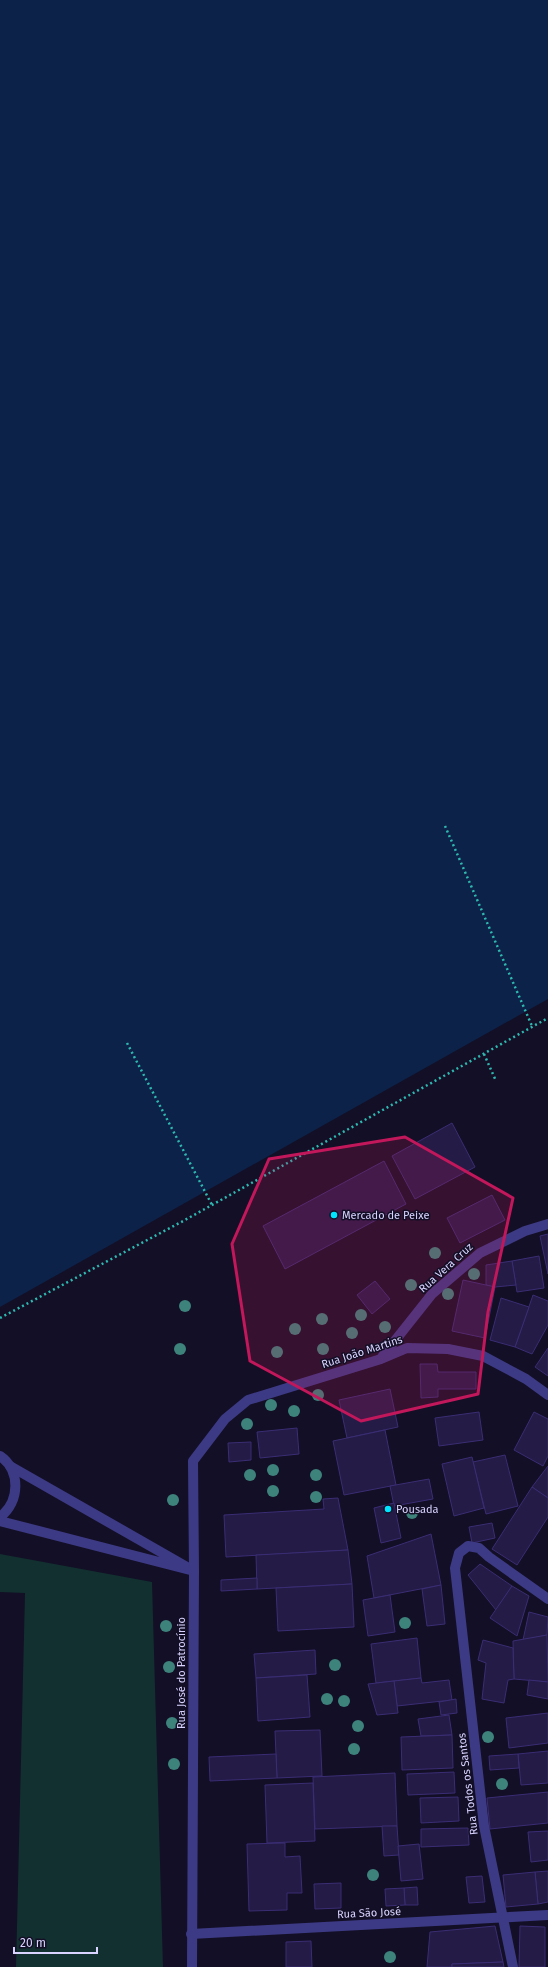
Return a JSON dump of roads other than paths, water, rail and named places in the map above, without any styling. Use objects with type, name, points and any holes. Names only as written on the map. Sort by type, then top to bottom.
[{"type":"street","name":"Rua Vera Cruz","points":[[381,1359],[432,1294],[480,1253],[525,1231],[548,1224]]},
{"type":"street","name":"Rua João Martins","points":[[248,1400],[381,1359],[407,1348],[448,1349],[483,1356],[526,1379],[548,1395]]},
{"type":"street","name":"Rua José do Patrocínio","points":[[192,1967],[194,1572],[193,1461],[225,1419],[248,1400]]},
{"type":"street","points":[[0,1456],[10,1466],[194,1572]]},
{"type":"street","points":[[0,1517],[13,1503],[16,1490],[15,1478],[10,1466]]},
{"type":"street","points":[[0,1521],[194,1572]]},
{"type":"street","name":"Rua Todos os Santos","points":[[513,1967],[484,1826],[455,1568],[459,1553],[468,1546],[479,1548],[489,1557],[548,1598]]},
{"type":"street","name":"Rua São José","points":[[191,1934],[503,1918],[548,1914]]},
{"type":"water","points":[[0,0],[548,0],[548,999],[0,1307]]},
{"type":"place","name":"Mercado de Peixe","points":[[334,1215]]},
{"type":"place","name":"Pousada","points":[[388,1509]]}]
